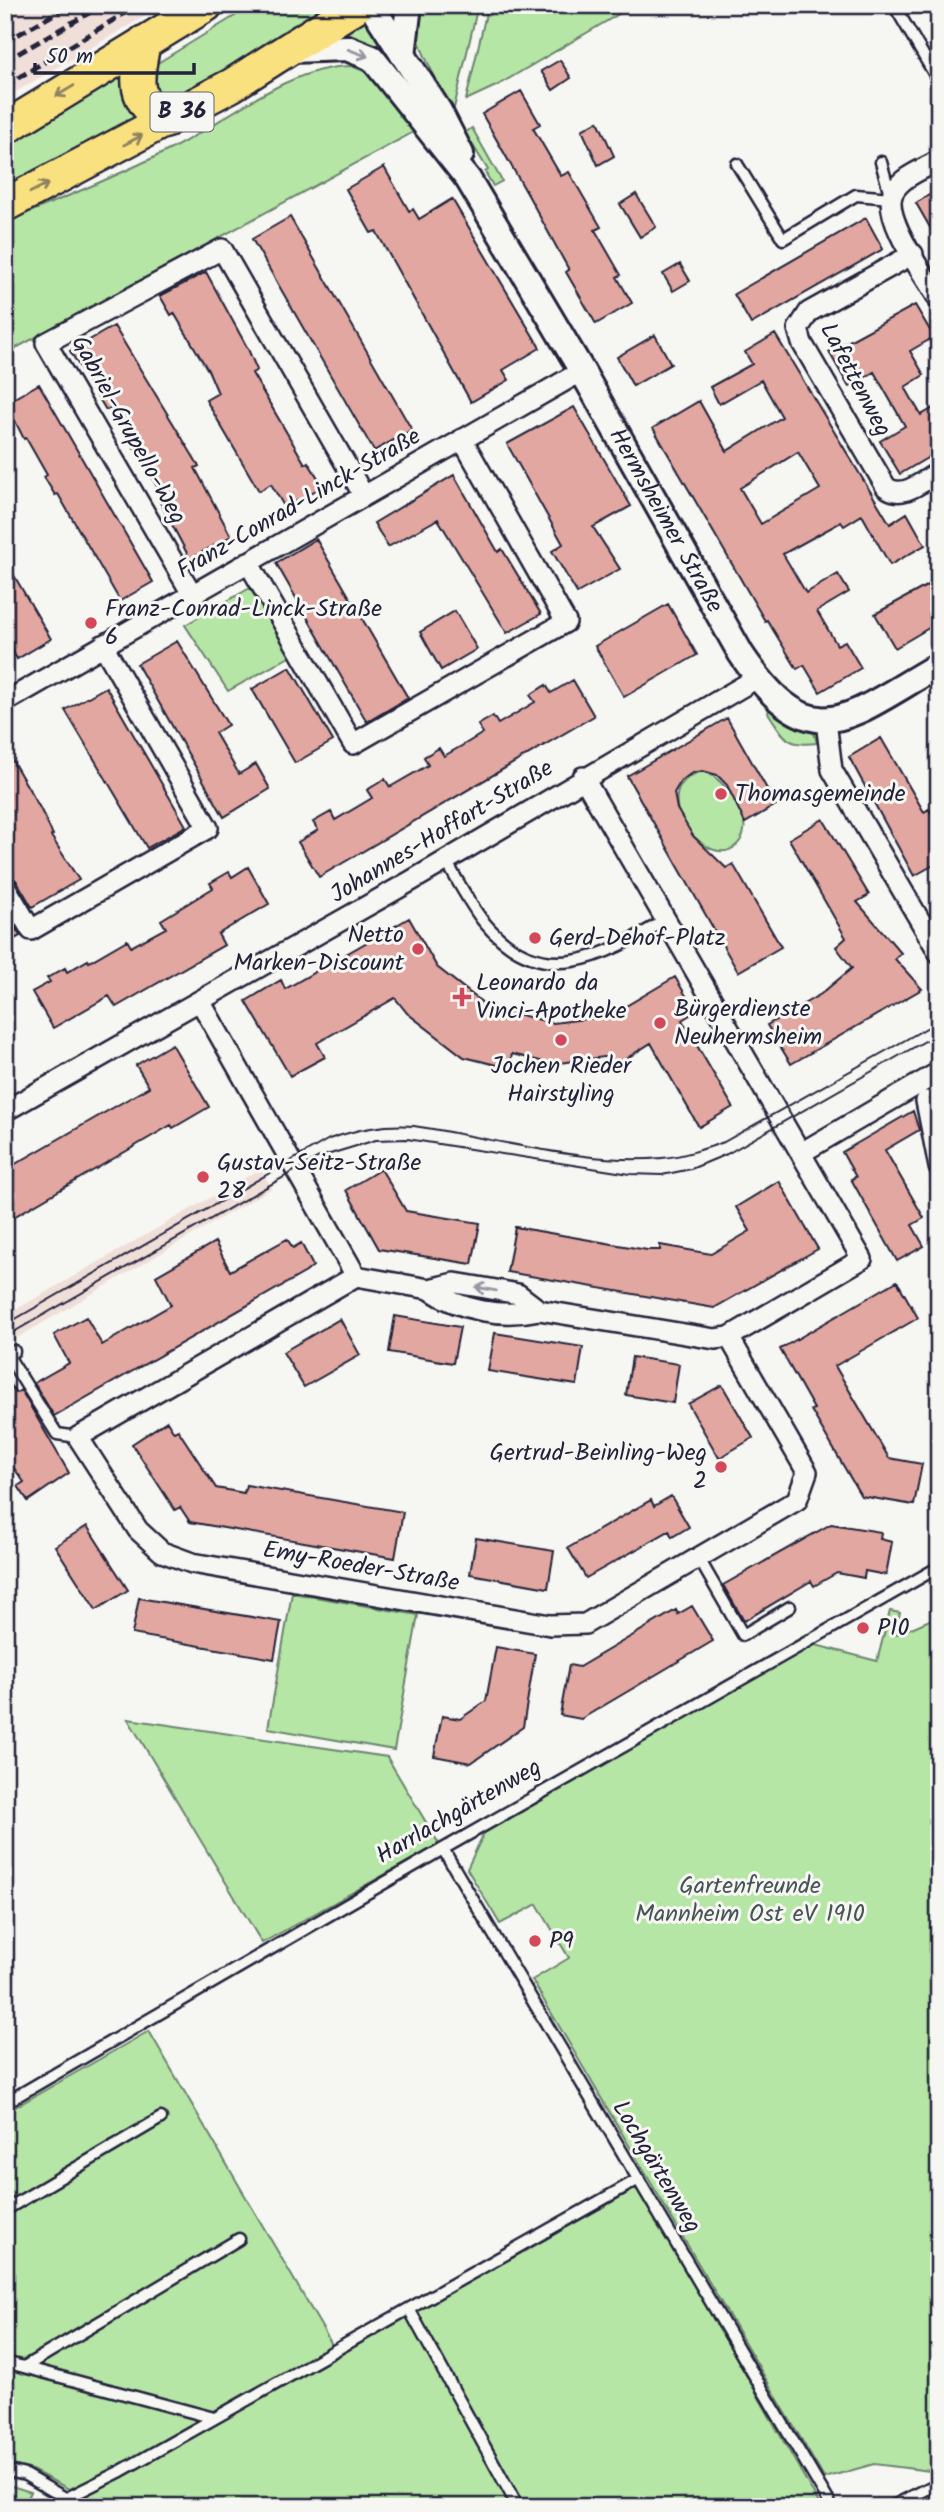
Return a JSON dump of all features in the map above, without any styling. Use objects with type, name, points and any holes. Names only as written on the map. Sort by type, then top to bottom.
[{"type":"main road","points":[[5,128],[206,5]]},
{"type":"main road","name":"B 36","points":[[5,205],[164,122],[291,50],[358,5]]},
{"type":"main road","points":[[144,42],[138,89],[144,103],[164,122]]},
{"type":"street","name":"Hermsheimer Straße","points":[[371,5],[459,146],[468,178]]},
{"type":"street","points":[[404,55],[409,5]]},
{"type":"street","name":"Hermsheimer Straße","points":[[291,50],[346,48],[372,58],[468,178],[768,693],[790,711],[814,720],[826,720],[854,714],[939,665]]},
{"type":"street","points":[[939,160],[908,177],[891,198],[894,222],[939,300]]},
{"type":"street","name":"Gabriel-Grupello-Weg","points":[[192,594],[46,343],[222,249],[364,496]]},
{"type":"street","name":"Lafettenweg","points":[[913,254],[809,312],[799,329],[802,343],[886,486],[895,493],[903,493],[939,472]]},
{"type":"street","name":"Franz-Conrad-Linck-Straße","points":[[7,697],[103,645],[582,371]]},
{"type":"street","points":[[248,562],[353,744],[566,622],[462,439]]},
{"type":"street","points":[[5,886],[31,930],[208,828],[103,645]]},
{"type":"street","name":"Johannes-Hoffart-Straße","points":[[5,1111],[446,861],[583,777],[757,678]]},
{"type":"street","points":[[826,720],[832,769],[939,953]]},
{"type":"street","points":[[78,1437],[356,1276],[429,1289],[451,1304],[461,1306],[514,1315],[539,1310],[715,1339],[729,1337],[862,1259],[583,777]]},
{"type":"street","points":[[200,1001],[356,1276]]},
{"type":"street","points":[[801,1153],[921,1093],[939,1072]]},
{"type":"street","points":[[921,1093],[939,1167]]},
{"type":"street","name":"Emy-Roeder-Straße","points":[[78,1437],[138,1530],[162,1552],[192,1563],[537,1622],[577,1626],[797,1500],[807,1472],[729,1337]]},
{"type":"lane","points":[[894,5],[939,82]]},
{"type":"lane","points":[[737,164],[783,239],[856,195],[891,198],[881,162]]},
{"type":"lane","points":[[446,861],[483,920],[507,945],[544,961],[565,963],[595,958],[666,920]]},
{"type":"lane","points":[[15,1351],[8,1356],[57,1434],[78,1437]]},
{"type":"lane","points":[[698,1557],[743,1635],[790,1607]]},
{"type":"lane","name":"Harrlachgärtenweg","points":[[5,2104],[443,1849],[939,1567]]},
{"type":"lane","name":"Lochgärtenweg","points":[[443,1849],[832,2507]]},
{"type":"lane","points":[[5,2210],[161,2118]]},
{"type":"lane","points":[[65,2499],[639,2179]]},
{"type":"lane","points":[[24,2367],[239,2239]]},
{"type":"lane","points":[[410,2309],[518,2507]]},
{"type":"lane","points":[[5,2362],[214,2418]]},
{"type":"lane","points":[[5,2470],[25,2475],[81,2507]]},
{"type":"lane","points":[[891,2507],[939,2483]]},
{"type":"shaded area","points":[[5,5],[164,5],[5,98]]},
{"type":"shaded area","points":[[260,1169],[272,1188],[5,1345],[5,1316]]},
{"type":"green space","points":[[253,5],[337,5],[268,50],[165,105],[151,95],[156,64]]},
{"type":"green space","points":[[419,5],[478,5],[454,108],[450,107],[421,45],[417,32]]},
{"type":"green space","points":[[488,5],[634,5],[498,85],[466,100]]},
{"type":"green space","points":[[366,16],[424,108],[341,36]]},
{"type":"green space","points":[[351,66],[377,76],[421,128],[5,354],[5,222],[90,187],[173,148],[281,85],[304,75]]},
{"type":"green space","points":[[122,69],[138,120],[5,189],[5,142]]},
{"type":"green space","points":[[472,128],[502,181],[493,186],[485,172],[488,170],[463,134]]},
{"type":"green space","points":[[250,588],[291,656],[228,691],[185,625]]},
{"type":"green space","points":[[769,708],[796,727],[814,733],[817,743],[792,742],[768,713]]},
{"type":"green space","points":[[703,771],[722,783],[731,793],[743,817],[741,839],[733,848],[721,851],[707,847],[694,837],[678,808],[677,793],[685,780]]},
{"type":"green space","points":[[292,1593],[418,1615],[394,1750],[268,1728]]},
{"type":"green space","name":"Gartenfreunde Mannheim Ost eV 1910","points":[[890,1611],[900,1613],[895,1635],[939,1616],[939,2472],[874,2464],[824,2478],[532,1980],[569,1958],[537,1904],[500,1924],[467,1869],[484,1833],[812,1644],[877,1661]]},
{"type":"green space","points":[[128,1719],[387,1757],[439,1844],[262,1943]]},
{"type":"green space","points":[[149,2031],[338,2355],[639,2187],[821,2507],[104,2507],[32,2470],[5,2463],[5,2113]]},
{"type":"green space","points":[[5,2484],[31,2492],[23,2507],[5,2507]]},
{"type":"building","points":[[560,60],[571,78],[553,90],[541,71]]},
{"type":"building","points":[[521,91],[540,124],[533,128],[561,176],[569,172],[601,227],[595,230],[621,275],[617,277],[632,303],[596,324],[482,114]]},
{"type":"building","points":[[598,121],[614,156],[598,165],[582,130]]},
{"type":"building","points":[[384,167],[409,211],[413,209],[419,219],[452,199],[540,348],[503,370],[509,380],[471,402],[376,231],[371,233],[346,189]]},
{"type":"building","points":[[939,189],[939,243],[916,203]]},
{"type":"building","points":[[636,194],[656,227],[640,237],[620,204]]},
{"type":"building","points":[[290,217],[412,430],[374,451],[252,239]]},
{"type":"building","points":[[866,218],[883,249],[751,324],[734,294]]},
{"type":"building","points":[[680,264],[690,281],[673,291],[663,274]]},
{"type":"building","points":[[206,272],[248,349],[257,370],[252,373],[305,464],[308,462],[323,486],[285,508],[271,484],[259,491],[206,400],[218,393],[209,372],[174,313],[171,315],[160,296]]},
{"type":"building","points":[[915,305],[934,337],[910,351],[924,375],[905,387],[921,415],[939,405],[939,451],[900,474],[880,441],[905,426],[874,372],[849,387],[829,352]]},
{"type":"building","points":[[114,326],[199,466],[195,468],[231,536],[190,559],[158,498],[162,495],[111,408],[106,410],[70,351]]},
{"type":"building","points":[[775,334],[890,524],[907,513],[925,545],[890,565],[862,515],[844,526],[841,522],[783,554],[806,593],[838,574],[849,592],[817,611],[837,645],[845,641],[861,668],[820,692],[804,665],[797,669],[767,620],[765,621],[653,428],[699,401],[727,451],[782,417],[761,380],[719,404],[710,387],[752,364],[745,352]],"holes":[[[798,452],[820,489],[761,524],[740,488]]]},
{"type":"building","points":[[655,335],[671,364],[633,386],[617,357]]},
{"type":"building","points":[[39,384],[153,582],[120,601],[58,494],[55,495],[44,477],[47,475],[26,438],[24,439],[6,403]]},
{"type":"building","points":[[574,407],[631,506],[593,527],[620,569],[577,593],[552,551],[563,544],[507,444]]},
{"type":"building","points":[[454,475],[498,552],[502,549],[541,614],[507,633],[438,519],[388,547],[374,523]]},
{"type":"building","points":[[316,539],[408,698],[367,722],[276,563]]},
{"type":"building","points":[[5,560],[51,639],[17,659],[5,638]]},
{"type":"building","points":[[939,579],[939,622],[895,648],[875,614]]},
{"type":"building","points":[[668,604],[697,655],[624,697],[595,646]]},
{"type":"building","points":[[455,611],[477,649],[441,670],[420,632]]},
{"type":"building","points":[[177,641],[228,725],[215,733],[239,774],[256,764],[270,789],[224,817],[137,664]]},
{"type":"building","points":[[290,667],[333,741],[295,763],[252,689]]},
{"type":"building","points":[[573,680],[594,716],[319,877],[298,842],[318,830],[313,822],[331,812],[335,820],[372,798],[367,790],[385,779],[390,787],[428,765],[424,757],[439,748],[444,756],[483,733],[478,725],[493,716],[498,724],[535,702],[530,695],[546,685],[551,693]]},
{"type":"building","points":[[106,687],[186,826],[147,848],[65,710]]},
{"type":"building","points":[[727,718],[776,805],[745,823],[727,785],[717,775],[703,771],[692,773],[681,781],[674,793],[677,809],[693,836],[726,868],[733,864],[781,947],[738,972],[627,776]]},
{"type":"building","points":[[881,738],[924,812],[929,809],[939,826],[939,862],[914,876],[849,757]]},
{"type":"building","points":[[5,748],[40,808],[53,835],[51,836],[79,880],[32,907],[16,880],[5,874]]},
{"type":"building","points":[[823,819],[869,895],[857,902],[901,953],[895,959],[922,989],[791,1064],[767,1025],[821,994],[852,968],[836,947],[846,938],[789,839]]},
{"type":"building","points":[[248,867],[269,904],[218,934],[224,945],[116,1007],[109,996],[53,1028],[32,992],[50,982],[47,978],[65,968],[67,972],[88,960],[89,962],[127,940],[131,947],[166,928],[161,920],[213,888],[210,883],[229,872],[232,877]]},
{"type":"building","points":[[5,911],[20,936],[5,944]]},
{"type":"building","points":[[409,918],[437,967],[488,1007],[553,1023],[609,1016],[675,977],[692,1006],[687,1009],[690,1015],[682,1020],[733,1107],[699,1127],[651,1043],[624,1060],[612,1061],[611,1056],[552,1064],[512,1054],[509,1068],[464,1057],[407,1013],[395,998],[317,1043],[325,1057],[290,1076],[246,1001],[281,980],[285,989]]},
{"type":"building","points":[[172,1044],[209,1107],[173,1128],[171,1125],[5,1222],[5,1170],[149,1087],[136,1065]]},
{"type":"building","points":[[913,1111],[919,1130],[885,1150],[924,1218],[912,1225],[924,1246],[897,1261],[851,1179],[856,1177],[842,1152]]},
{"type":"building","points":[[381,1169],[406,1211],[480,1223],[472,1264],[379,1249],[346,1190]]},
{"type":"building","points":[[779,1181],[818,1249],[714,1308],[507,1272],[515,1227],[647,1250],[660,1250],[660,1245],[711,1254],[750,1231],[736,1207]]},
{"type":"building","points":[[287,1239],[293,1248],[301,1243],[313,1266],[306,1272],[54,1416],[34,1383],[69,1363],[54,1335],[86,1317],[102,1345],[171,1305],[156,1276],[215,1242],[230,1271]]},
{"type":"building","points":[[897,1281],[918,1318],[835,1366],[889,1458],[922,1464],[914,1505],[861,1496],[811,1410],[814,1409],[780,1349]]},
{"type":"building","points":[[395,1316],[460,1327],[453,1363],[389,1352]]},
{"type":"building","points":[[340,1319],[360,1355],[304,1387],[283,1352]]},
{"type":"building","points":[[495,1333],[583,1347],[577,1385],[488,1371]]},
{"type":"building","points":[[632,1357],[679,1364],[673,1403],[626,1395]]},
{"type":"building","points":[[5,1377],[16,1393],[21,1390],[69,1473],[28,1501],[18,1486],[24,1482],[5,1456]]},
{"type":"building","points":[[722,1385],[753,1438],[719,1458],[688,1404]]},
{"type":"building","points":[[167,1421],[174,1432],[178,1430],[216,1488],[244,1493],[246,1485],[403,1512],[395,1558],[190,1522],[180,1507],[175,1510],[132,1444]]},
{"type":"building","points":[[671,1496],[689,1527],[672,1537],[669,1531],[586,1578],[568,1548],[651,1500],[654,1506]]},
{"type":"building","points":[[831,1524],[881,1532],[880,1539],[892,1542],[886,1575],[865,1571],[864,1578],[837,1573],[814,1586],[811,1581],[744,1621],[723,1585]]},
{"type":"building","points":[[87,1526],[128,1590],[96,1610],[55,1546]]},
{"type":"building","points":[[476,1538],[554,1551],[548,1588],[470,1574]]},
{"type":"building","points":[[139,1598],[281,1622],[274,1659],[132,1634]]},
{"type":"building","points":[[692,1606],[713,1641],[581,1719],[560,1715],[569,1665],[579,1667],[676,1610],[678,1614]]},
{"type":"building","points":[[496,1647],[535,1654],[523,1727],[471,1763],[434,1756],[442,1716],[460,1719],[486,1701]]},
{"type":"tram line","points":[[5,1325],[340,1135],[381,1127],[414,1126],[603,1158],[678,1156],[724,1142],[939,1021]]},
{"type":"tram line","points":[[5,1337],[317,1158],[376,1140],[407,1139],[630,1174],[662,1175],[691,1169],[727,1154],[939,1033]]},
{"type":"railway","points":[[5,16],[24,5]]},
{"type":"railway","points":[[5,42],[70,5]]},
{"type":"railway","points":[[5,61],[103,5]]},
{"type":"railway","points":[[5,86],[138,5]]},
{"type":"place","name":"Franz-Conrad-Linck-Straße 6","points":[[91,623]]},
{"type":"place","name":"Thomasgemeinde","points":[[721,794]]},
{"type":"place","name":"Gerd-Dehof-Platz","points":[[535,938]]},
{"type":"place","name":"Netto Marken-Discount","points":[[418,949]]},
{"type":"place","name":"Leonardo da Vinci-Apotheke","points":[[462,997]]},
{"type":"place","name":"Bürgerdienste Neuhermsheim","points":[[660,1023]]},
{"type":"place","name":"Jochen Rieder Hairstyling","points":[[561,1040]]},
{"type":"place","name":"Gustav-Seitz-Straße 28","points":[[203,1177]]},
{"type":"place","name":"Gertrud-Beinling-Weg 2","points":[[721,1467]]},
{"type":"place","name":"P10","points":[[863,1628]]},
{"type":"place","name":"P9","points":[[535,1941]]}]
